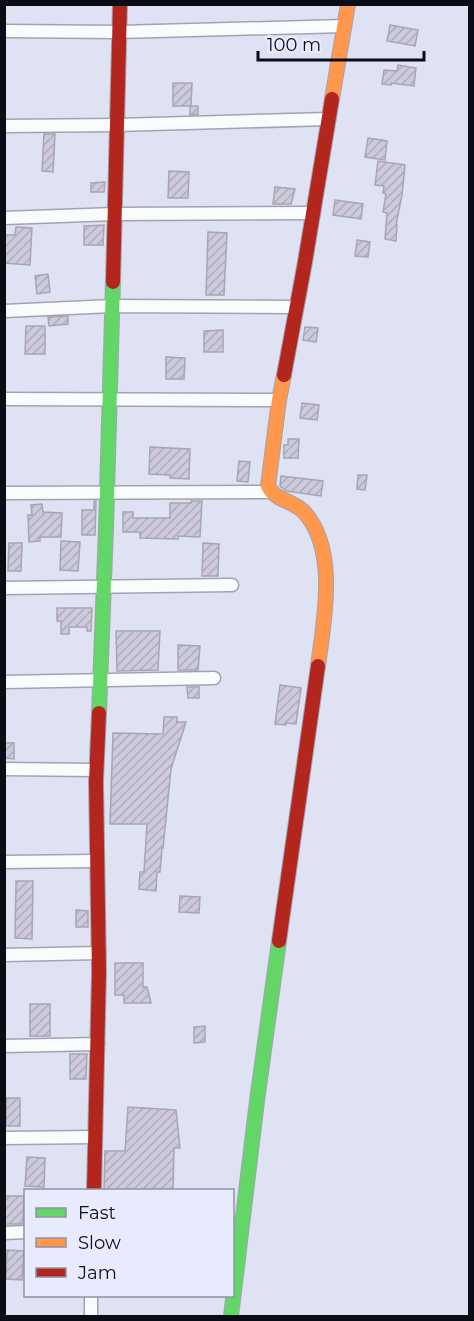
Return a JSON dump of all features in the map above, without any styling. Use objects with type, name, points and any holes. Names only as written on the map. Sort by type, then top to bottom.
[{"type":"street","points":[[94,1189],[99,952],[96,770],[110,400],[120,4]]},
{"type":"street","points":[[234,1292],[257,1101],[324,615],[326,578],[323,551],[315,527],[303,510],[277,498],[270,492],[268,486],[279,400],[314,213],[348,4]]},
{"type":"street","points":[[4,31],[119,32],[345,26]]},
{"type":"street","points":[[4,126],[329,118]]},
{"type":"street","points":[[4,218],[114,214],[314,213]]},
{"type":"street","points":[[4,311],[112,306],[297,308]]},
{"type":"street","points":[[4,399],[279,400]]},
{"type":"street","points":[[4,494],[270,492]]},
{"type":"street","points":[[4,588],[232,585]]},
{"type":"street","points":[[4,682],[214,678]]},
{"type":"street","points":[[4,769],[96,770]]},
{"type":"street","points":[[4,862],[97,861]]},
{"type":"street","points":[[4,955],[99,952]]},
{"type":"street","points":[[4,1046],[98,1044]]},
{"type":"street","points":[[4,1138],[95,1137]]},
{"type":"street","points":[[4,1233],[24,1232]]},
{"type":"street","points":[[91,1297],[91,1317]]},
{"type":"street","points":[[231,1317],[233,1297]]},
{"type":"building","points":[[390,25],[418,30],[415,46],[387,41]]},
{"type":"building","points":[[398,65],[416,68],[414,86],[382,84],[384,70],[397,71]]},
{"type":"building","points":[[173,83],[192,83],[191,106],[173,106]]},
{"type":"building","points":[[190,106],[198,106],[198,114],[190,115]]},
{"type":"building","points":[[44,134],[55,134],[53,172],[42,171]]},
{"type":"building","points":[[368,138],[387,141],[385,160],[365,157]]},
{"type":"building","points":[[378,161],[405,165],[396,225],[396,241],[385,239],[387,213],[383,212],[386,194],[383,193],[384,186],[375,185]]},
{"type":"building","points":[[169,171],[189,172],[188,198],[168,198]]},
{"type":"building","points":[[105,182],[104,192],[91,192],[91,183]]},
{"type":"building","points":[[275,187],[295,189],[291,204],[273,204]]},
{"type":"building","points":[[335,200],[363,204],[361,219],[333,215]]},
{"type":"building","points":[[104,225],[103,245],[84,245],[84,226]]},
{"type":"building","points":[[16,227],[32,228],[30,265],[4,263],[4,235],[15,235]]},
{"type":"building","points":[[208,232],[227,233],[224,295],[206,295]]},
{"type":"building","points":[[357,240],[370,242],[368,257],[355,256]]},
{"type":"building","points":[[48,274],[50,292],[37,294],[35,276]]},
{"type":"building","points":[[68,316],[68,324],[49,326],[48,317]]},
{"type":"building","points":[[26,326],[45,326],[45,354],[25,354]]},
{"type":"building","points":[[305,327],[318,328],[316,342],[303,340]]},
{"type":"building","points":[[223,330],[223,352],[204,352],[204,331]]},
{"type":"building","points":[[166,357],[185,358],[184,379],[166,379]]},
{"type":"building","points":[[302,403],[319,405],[317,420],[300,418]]},
{"type":"building","points":[[288,439],[299,439],[298,458],[284,458],[284,445],[288,445]]},
{"type":"building","points":[[150,447],[190,449],[189,479],[149,474]]},
{"type":"building","points":[[239,461],[250,462],[248,482],[237,481]]},
{"type":"building","points":[[358,475],[367,475],[365,490],[357,489]]},
{"type":"building","points":[[281,476],[323,481],[321,496],[286,491],[280,486]]},
{"type":"building","points":[[94,501],[96,501],[95,535],[82,535],[82,510],[94,510]]},
{"type":"building","points":[[191,501],[202,501],[200,537],[140,538],[140,532],[123,532],[123,512],[133,512],[133,518],[170,518],[170,503],[191,503]]},
{"type":"building","points":[[42,504],[43,512],[62,513],[61,537],[40,537],[40,541],[29,542],[28,515],[32,515],[31,505]]},
{"type":"building","points":[[61,541],[80,542],[78,571],[60,570]]},
{"type":"building","points":[[9,543],[22,543],[21,571],[8,571]]},
{"type":"building","points":[[203,543],[219,544],[218,576],[202,576]]},
{"type":"building","points":[[57,608],[92,608],[91,631],[87,631],[87,627],[69,627],[69,634],[61,634],[61,621],[57,621]]},
{"type":"building","points":[[116,631],[160,631],[158,670],[117,671]]},
{"type":"building","points":[[178,645],[200,646],[198,670],[178,670]]},
{"type":"building","points":[[280,685],[301,688],[296,724],[275,724]]},
{"type":"building","points":[[187,687],[199,687],[199,698],[188,698]]},
{"type":"building","points":[[164,717],[177,717],[177,722],[186,722],[171,769],[156,891],[139,889],[140,872],[144,872],[147,824],[110,824],[113,733],[163,734]]},
{"type":"building","points":[[4,743],[14,743],[14,759],[4,758]]},
{"type":"building","points":[[16,881],[33,881],[32,939],[15,938]]},
{"type":"building","points":[[180,896],[200,897],[199,913],[179,912]]},
{"type":"building","points":[[76,910],[88,911],[88,927],[76,927]]},
{"type":"building","points":[[115,963],[143,963],[143,987],[147,987],[151,1003],[124,1003],[124,995],[115,995]]},
{"type":"building","points":[[30,1004],[50,1004],[50,1036],[30,1036]]},
{"type":"building","points":[[205,1026],[205,1042],[194,1043],[194,1027]]},
{"type":"building","points":[[70,1054],[87,1054],[86,1079],[70,1079]]},
{"type":"building","points":[[6,1098],[20,1098],[20,1126],[6,1126]]},
{"type":"building","points":[[128,1107],[176,1110],[180,1148],[174,1148],[173,1189],[104,1189],[105,1151],[125,1151]]},
{"type":"building","points":[[27,1157],[45,1158],[44,1187],[25,1186]]},
{"type":"building","points":[[5,1196],[24,1196],[23,1224],[4,1224]]},
{"type":"building","points":[[7,1250],[24,1251],[22,1280],[6,1279]]},
{"type":"traffic: fast","points":[[99,713],[113,282]]},
{"type":"traffic: fast","points":[[234,1291],[279,941]]},
{"type":"traffic: fast","points":[[231,1316],[233,1297]]},
{"type":"traffic: slow","points":[[332,99],[348,4]]},
{"type":"traffic: slow","points":[[284,375],[268,486],[280,498],[305,513],[322,546],[326,586],[318,666]]},
{"type":"traffic: jam","points":[[113,282],[120,4]]},
{"type":"traffic: jam","points":[[284,375],[332,99]]},
{"type":"traffic: jam","points":[[279,941],[318,666]]},
{"type":"traffic: jam","points":[[94,1189],[99,972],[96,781],[99,713]]}]
